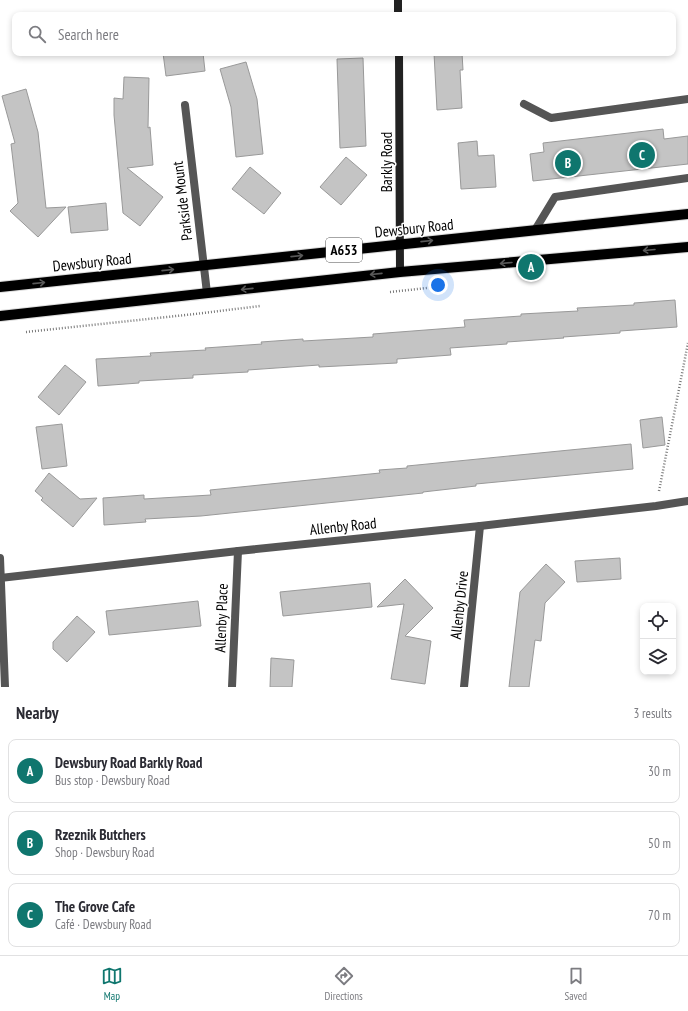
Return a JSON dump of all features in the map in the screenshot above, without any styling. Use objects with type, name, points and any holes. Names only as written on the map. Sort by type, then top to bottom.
[{"type":"main road","name":"Dewsbury Road","points":[[0,287],[688,214]]},
{"type":"main road","name":"A653","points":[[0,316],[400,272],[688,247]]},
{"type":"street","points":[[398,0],[398,12]]},
{"type":"street","name":"Barkly Road","points":[[399,56],[400,272]]},
{"type":"street","points":[[524,104],[551,118],[688,99]]},
{"type":"street","name":"Parkside Mount","points":[[185,105],[207,293]]},
{"type":"street","points":[[535,230],[554,197],[688,178]]},
{"type":"street","name":"Allenby Road","points":[[1,578],[238,550],[480,526],[688,501]]},
{"type":"street","name":"Allenby Drive","points":[[464,687],[480,526]]},
{"type":"street","name":"Allenby Place","points":[[232,687],[238,550]]},
{"type":"street","points":[[0,558],[5,687]]},
{"type":"path","points":[[656,506],[688,342]]},
{"type":"building","points":[[163,56],[203,56],[205,71],[166,76]]},
{"type":"building","points":[[434,56],[462,56],[463,70],[460,70],[462,108],[437,110]]},
{"type":"building","points":[[363,58],[366,146],[340,148],[337,59]]},
{"type":"building","points":[[246,62],[257,99],[263,154],[236,157],[231,107],[220,69]]},
{"type":"building","points":[[124,77],[149,78],[148,128],[150,127],[153,165],[127,168],[163,197],[140,226],[123,213],[114,115],[114,98],[123,99]]},
{"type":"building","points":[[26,89],[38,132],[46,208],[66,207],[38,237],[10,211],[18,203],[11,144],[15,143],[2,96]]},
{"type":"building","points":[[663,129],[664,139],[688,136],[688,164],[533,181],[530,154],[544,152],[543,143]]},
{"type":"building","points":[[477,141],[478,156],[494,155],[496,187],[461,189],[458,143]]},
{"type":"building","points":[[346,157],[367,175],[341,205],[320,187]]},
{"type":"building","points":[[250,167],[281,193],[264,214],[232,189]]},
{"type":"building","points":[[106,203],[108,230],[71,233],[68,207]]},
{"type":"building","points":[[675,300],[677,327],[507,342],[507,344],[450,348],[451,355],[397,359],[397,363],[319,367],[319,365],[248,370],[248,372],[193,375],[193,378],[139,381],[139,383],[98,386],[96,359],[151,356],[150,353],[206,350],[205,348],[262,344],[261,342],[373,337],[373,334],[465,327],[464,320],[521,316],[521,314],[578,311],[577,308],[634,305],[634,303]]},
{"type":"building","points":[[65,365],[86,382],[59,415],[38,397]]},
{"type":"building","points":[[662,417],[665,445],[643,448],[640,420]]},
{"type":"building","points":[[62,424],[67,466],[42,469],[36,427]]},
{"type":"building","points":[[631,444],[633,469],[476,484],[476,486],[423,493],[201,516],[145,519],[146,522],[104,525],[103,498],[144,495],[144,499],[211,495],[210,490],[380,473],[379,470],[407,468],[407,466]]},
{"type":"building","points":[[49,473],[80,499],[97,498],[73,527],[41,500],[43,498],[35,491]]},
{"type":"building","points":[[620,558],[621,579],[577,582],[575,561]]},
{"type":"building","points":[[546,564],[565,582],[545,603],[541,641],[535,640],[529,687],[509,687],[520,592]]},
{"type":"building","points":[[405,579],[433,608],[405,636],[431,641],[425,684],[391,679],[404,604],[377,607]]},
{"type":"building","points":[[370,583],[372,607],[283,616],[280,592]]},
{"type":"building","points":[[198,601],[201,626],[109,635],[106,611]]},
{"type":"building","points":[[77,616],[95,632],[67,662],[53,649],[53,642]]},
{"type":"building","points":[[271,658],[294,660],[292,687],[270,687]]},
{"type":"place","name":"The Grove Cafe","points":[[642,155]]},
{"type":"place","name":"Rzeznik Butchers","points":[[568,163]]},
{"type":"place","name":"Dewsbury Road Barkly Road","points":[[531,267]]}]
